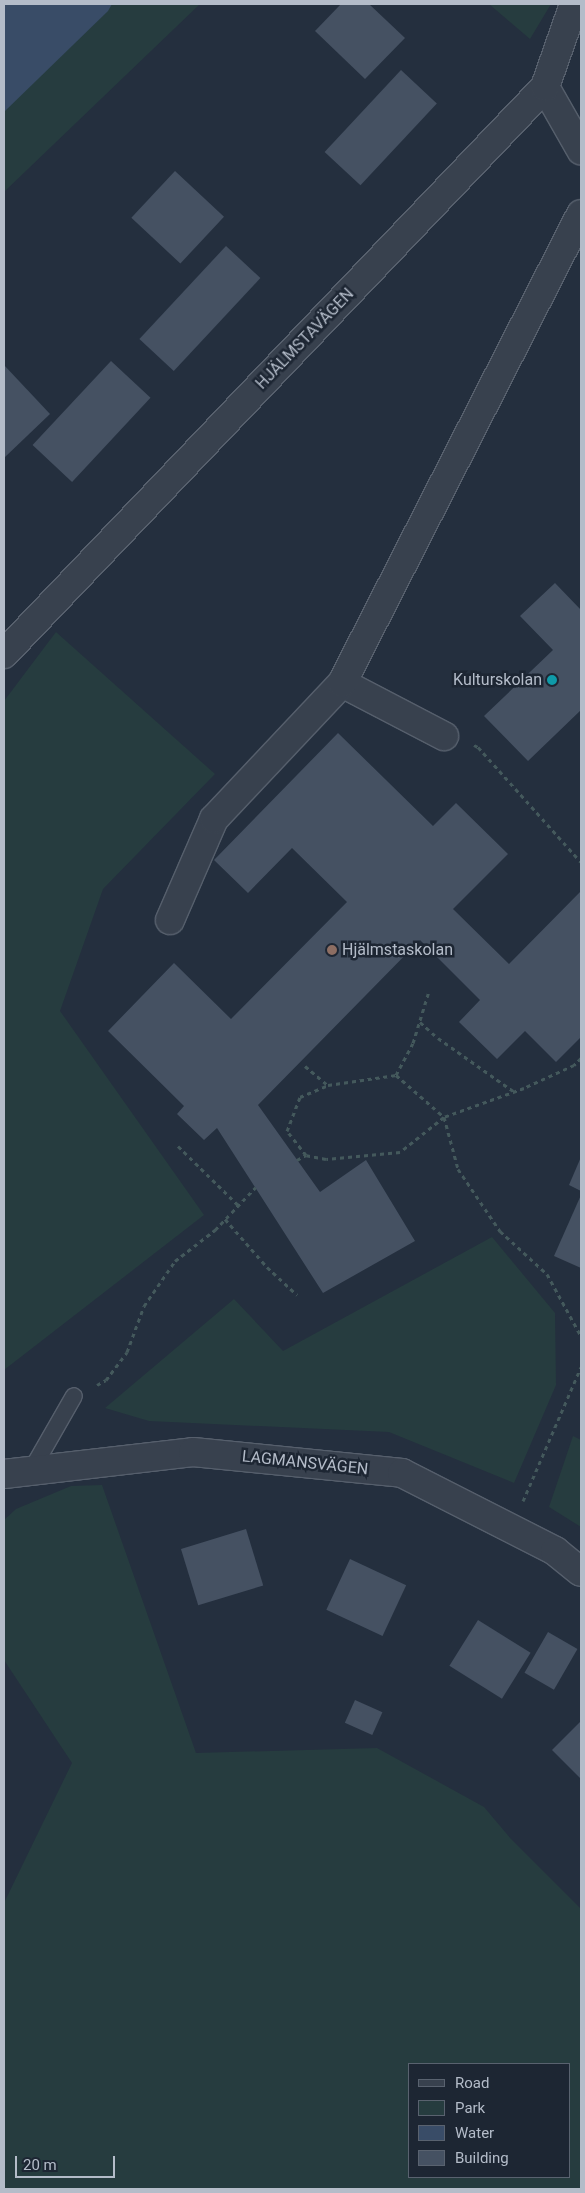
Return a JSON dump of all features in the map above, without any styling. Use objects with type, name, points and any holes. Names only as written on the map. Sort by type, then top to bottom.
[{"type":"street","name":"HJÄLMSTAVÄGEN","points":[[4,654],[544,87],[574,4]]},
{"type":"street","points":[[544,87],[581,150]]},
{"type":"street","points":[[170,920],[214,819],[342,683],[581,214]]},
{"type":"street","points":[[342,683],[444,736]]},
{"type":"street","name":"LAGMANSVÄGEN","points":[[4,1474],[193,1452],[402,1473],[554,1551],[581,1572]]},
{"type":"lane","points":[[31,1471],[74,1396]]},
{"type":"path","points":[[444,736],[478,747],[581,862]]},
{"type":"path","points":[[396,1075],[412,1042],[430,992]]},
{"type":"path","points":[[420,1022],[438,1038],[514,1092]]},
{"type":"path","points":[[581,1058],[574,1065],[514,1092],[444,1117],[400,1152],[326,1159],[306,1155],[287,1131],[300,1098],[328,1085],[396,1075],[444,1117],[458,1169],[500,1231],[547,1274],[581,1336]]},
{"type":"path","points":[[305,1066],[328,1085]]},
{"type":"path","points":[[178,1146],[238,1205]]},
{"type":"path","points":[[297,1160],[306,1155]]},
{"type":"path","points":[[74,1396],[106,1380],[127,1352],[144,1306],[175,1261],[225,1219],[256,1187]]},
{"type":"path","points":[[225,1219],[268,1267],[297,1295]]},
{"type":"path","points":[[510,1528],[527,1494],[581,1367]]},
{"type":"green space","points":[[4,4],[200,4],[4,192]]},
{"type":"green space","points":[[489,4],[551,4],[530,39]]},
{"type":"green space","points":[[56,632],[215,774],[103,889],[60,1011],[204,1215],[4,1370],[4,701]]},
{"type":"green space","points":[[492,1237],[555,1313],[556,1385],[514,1483],[389,1432],[149,1421],[105,1408],[234,1299],[283,1351]]},
{"type":"green space","points":[[573,1436],[581,1440],[581,1527],[549,1507]]},
{"type":"green space","points":[[102,1485],[196,1753],[377,1748],[484,1807],[511,1839],[581,1909],[581,2189],[4,2189],[4,1903],[72,1763],[4,1660],[4,1520],[16,1509],[71,1486]]},
{"type":"water","points":[[4,4],[112,4],[108,11],[4,112]]},
{"type":"building","points":[[341,4],[369,4],[405,38],[365,79],[315,31]]},
{"type":"building","points":[[401,70],[437,103],[360,185],[325,152]]},
{"type":"building","points":[[175,171],[224,217],[180,264],[131,218]]},
{"type":"building","points":[[226,246],[260,278],[174,371],[139,339]]},
{"type":"building","points":[[111,361],[150,398],[72,482],[33,445]]},
{"type":"building","points":[[4,365],[50,414],[4,458]]},
{"type":"building","name":"Kulturskolan","points":[[555,583],[581,610],[581,710],[528,761],[484,716],[553,650],[520,616]]},
{"type":"building","points":[[338,733],[433,826],[456,803],[508,854],[453,909],[509,964],[581,891],[581,1037],[556,1062],[525,1031],[497,1059],[459,1022],[480,1000],[420,940],[258,1105],[320,1192],[366,1160],[415,1241],[323,1293],[217,1128],[204,1140],[177,1114],[184,1106],[108,1031],[174,963],[231,1019],[347,902],[292,848],[248,893],[214,860]]},
{"type":"building","points":[[581,1157],[581,1191],[569,1185]]},
{"type":"building","points":[[581,1195],[581,1268],[554,1256]]},
{"type":"building","points":[[246,1529],[263,1585],[198,1605],[181,1549]]},
{"type":"building","points":[[350,1559],[406,1585],[383,1636],[326,1610]]},
{"type":"building","points":[[478,1620],[531,1653],[502,1699],[449,1666]]},
{"type":"building","points":[[548,1632],[577,1649],[554,1690],[524,1673]]},
{"type":"building","points":[[355,1700],[382,1712],[372,1735],[345,1723]]},
{"type":"building","points":[[581,1721],[581,1779],[552,1750]]},
{"type":"place","name":"Kulturskolan","points":[[552,680]]},
{"type":"place","name":"Hjälmstaskolan","points":[[332,950]]}]
